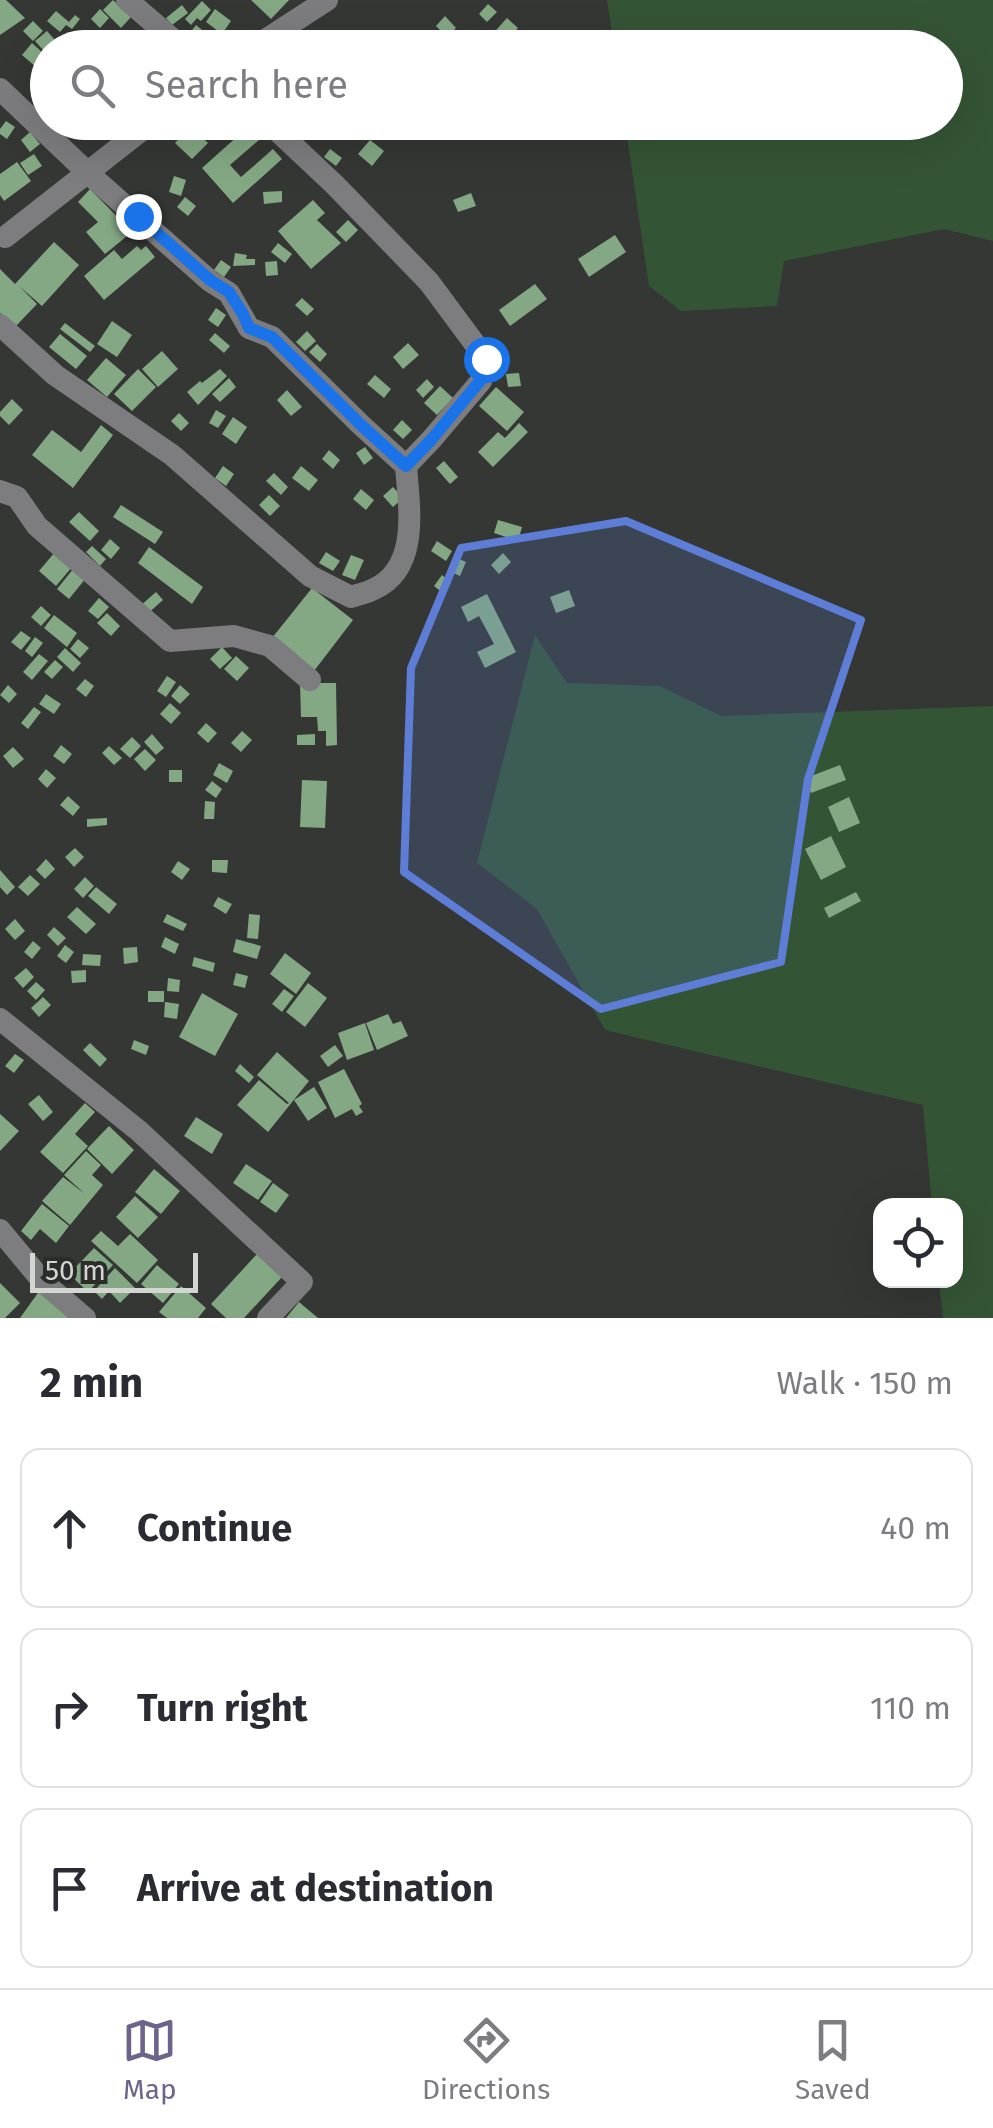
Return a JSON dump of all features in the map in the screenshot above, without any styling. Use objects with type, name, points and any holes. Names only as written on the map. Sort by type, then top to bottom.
[{"type":"street","points":[[127,0],[162,30]]},
{"type":"street","points":[[281,30],[327,0]]},
{"type":"street","points":[[0,89],[30,118]]},
{"type":"street","points":[[53,140],[210,280],[229,292],[249,328],[272,337],[406,466]]},
{"type":"street","points":[[5,237],[130,140]]},
{"type":"street","points":[[0,325],[55,375],[172,455],[310,576],[352,597],[378,588],[399,568],[408,543],[406,466],[480,381],[486,359],[429,282],[287,140]]},
{"type":"street","points":[[0,491],[17,497],[37,526],[170,642],[234,636],[270,646],[310,680]]},
{"type":"street","points":[[0,1019],[139,1131],[302,1282],[268,1318]]},
{"type":"street","points":[[0,1230],[44,1283],[86,1318]]},
{"type":"highlighted area","points":[[626,521],[861,620],[808,779],[781,962],[601,1009],[404,872],[411,668],[461,548]]},
{"type":"green space","points":[[607,0],[993,0],[993,241],[944,229],[784,261],[777,306],[681,311],[649,286],[628,140],[963,140],[963,30],[611,30]]},
{"type":"green space","points":[[535,635],[567,683],[660,686],[721,716],[993,706],[993,1318],[943,1318],[940,1288],[963,1288],[963,1198],[931,1198],[923,1105],[605,1030],[537,909],[477,863]]},
{"type":"building","points":[[0,0],[6,0],[25,18],[0,35]]},
{"type":"building","points":[[113,0],[131,17],[121,28],[103,10]]},
{"type":"building","points":[[251,0],[289,0],[271,19]]},
{"type":"building","points":[[202,1],[211,10],[191,25],[185,19]]},
{"type":"building","points":[[488,4],[497,12],[487,22],[479,14]]},
{"type":"building","points":[[182,5],[188,13],[172,25],[166,18]]},
{"type":"building","points":[[100,9],[109,18],[100,28],[91,19]]},
{"type":"building","points":[[215,9],[231,21],[225,30],[217,30],[206,22]]},
{"type":"building","points":[[56,11],[69,22],[75,15],[80,19],[72,29],[66,25],[62,30],[47,21]]},
{"type":"building","points":[[445,16],[456,28],[440,30],[436,26]]},
{"type":"building","points":[[507,18],[518,28],[516,30],[496,30]]},
{"type":"building","points":[[33,21],[42,30],[30,30],[30,38],[23,31]]},
{"type":"building","points":[[30,45],[30,62],[22,55]]},
{"type":"building","points":[[6,121],[15,127],[7,139],[0,134]]},
{"type":"building","points":[[30,132],[30,140],[40,144],[30,152],[21,140]]},
{"type":"building","points":[[205,140],[208,143],[192,159],[175,143]]},
{"type":"building","points":[[233,140],[259,140],[230,165],[241,177],[273,149],[282,159],[233,203],[202,168]]},
{"type":"building","points":[[370,140],[384,151],[372,166],[358,154]]},
{"type":"building","points":[[330,149],[342,158],[336,166],[324,157]]},
{"type":"building","points":[[34,154],[42,166],[28,175],[20,163]]},
{"type":"building","points":[[17,162],[31,181],[4,201],[0,195],[0,174]]},
{"type":"building","points":[[174,176],[186,180],[181,196],[169,192]]},
{"type":"building","points":[[90,189],[132,232],[105,254],[86,232],[98,222],[78,202]]},
{"type":"building","points":[[282,191],[282,202],[264,204],[263,192]]},
{"type":"building","points":[[471,193],[476,206],[458,212],[453,200]]},
{"type":"building","points":[[185,197],[196,206],[188,216],[177,207]]},
{"type":"building","points":[[313,200],[325,213],[317,220],[341,243],[311,269],[278,231]]},
{"type":"building","points":[[348,220],[358,230],[346,242],[336,232]]},
{"type":"building","points":[[615,235],[626,252],[589,277],[578,259]]},
{"type":"building","points":[[54,242],[79,265],[42,306],[19,286],[37,304],[15,327],[0,313],[0,269],[15,284]]},
{"type":"building","points":[[278,243],[292,254],[285,263],[271,252]]},
{"type":"building","points":[[137,246],[141,250],[146,246],[155,257],[104,300],[84,276],[114,250],[122,259]]},
{"type":"building","points":[[235,253],[255,259],[255,265],[233,266]]},
{"type":"building","points":[[221,260],[231,267],[224,277],[214,270]]},
{"type":"building","points":[[277,261],[278,275],[266,276],[265,262]]},
{"type":"building","points":[[535,284],[547,299],[510,326],[499,310]]},
{"type":"building","points":[[302,298],[314,309],[307,316],[295,305]]},
{"type":"building","points":[[216,308],[226,315],[218,327],[208,320]]},
{"type":"building","points":[[112,321],[132,335],[117,357],[97,344]]},
{"type":"building","points":[[65,323],[95,346],[90,352],[60,329]]},
{"type":"building","points":[[307,331],[316,341],[305,351],[296,342]]},
{"type":"building","points":[[215,333],[230,346],[224,353],[209,340]]},
{"type":"building","points":[[60,334],[87,356],[76,369],[49,347]]},
{"type":"building","points":[[408,343],[419,355],[403,369],[393,357]]},
{"type":"building","points":[[317,344],[327,354],[320,362],[309,352]]},
{"type":"building","points":[[162,351],[178,369],[158,387],[142,369]]},
{"type":"building","points":[[106,358],[126,375],[107,397],[87,380]]},
{"type":"building","points":[[138,369],[156,387],[132,411],[114,394]]},
{"type":"building","points":[[220,369],[227,376],[198,405],[187,392]]},
{"type":"building","points":[[519,373],[521,386],[508,387],[506,374]]},
{"type":"building","points":[[375,375],[391,389],[384,398],[367,384]]},
{"type":"building","points":[[229,378],[236,387],[220,402],[212,394]]},
{"type":"building","points":[[427,379],[434,387],[423,398],[416,390]]},
{"type":"building","points":[[440,386],[453,398],[437,415],[424,403]]},
{"type":"building","points":[[496,387],[524,412],[507,431],[479,406]]},
{"type":"building","points":[[287,390],[302,407],[291,416],[277,400]]},
{"type":"building","points":[[12,399],[23,410],[9,425],[0,412]]},
{"type":"building","points":[[216,410],[226,416],[218,428],[209,423]]},
{"type":"building","points":[[179,413],[189,423],[181,431],[171,421]]},
{"type":"building","points":[[233,417],[247,427],[236,444],[222,434]]},
{"type":"building","points":[[402,420],[412,430],[403,439],[393,430]]},
{"type":"building","points":[[519,423],[528,432],[493,467],[478,452],[498,432],[505,438]]},
{"type":"building","points":[[101,425],[113,435],[73,488],[32,455],[52,430],[81,452]]},
{"type":"building","points":[[365,447],[373,458],[364,465],[356,453]]},
{"type":"building","points":[[329,450],[340,460],[333,469],[322,459]]},
{"type":"building","points":[[444,461],[458,477],[450,484],[436,468]]},
{"type":"building","points":[[223,466],[234,474],[226,486],[215,478]]},
{"type":"building","points":[[301,466],[318,480],[309,491],[292,478]]},
{"type":"building","points":[[274,473],[288,487],[281,495],[266,481]]},
{"type":"building","points":[[393,487],[403,498],[393,507],[383,496]]},
{"type":"building","points":[[361,489],[374,500],[366,510],[353,499]]},
{"type":"building","points":[[269,495],[280,506],[270,516],[259,505]]},
{"type":"building","points":[[121,505],[163,532],[155,544],[113,517]]},
{"type":"building","points":[[79,512],[99,531],[90,541],[69,522]]},
{"type":"building","points":[[498,520],[522,527],[518,541],[494,533]]},
{"type":"building","points":[[110,539],[120,548],[111,559],[101,550]]},
{"type":"building","points":[[437,541],[452,551],[446,561],[431,551]]},
{"type":"building","points":[[92,546],[106,559],[100,566],[86,552]]},
{"type":"building","points":[[149,547],[203,587],[192,604],[138,563]]},
{"type":"building","points":[[55,552],[72,567],[56,586],[39,571]]},
{"type":"building","points":[[326,552],[340,561],[333,571],[319,563]]},
{"type":"building","points":[[503,553],[511,562],[499,574],[491,565]]},
{"type":"building","points":[[351,555],[364,560],[355,580],[342,575]]},
{"type":"building","points":[[455,557],[466,562],[460,576],[449,571]]},
{"type":"building","points":[[74,568],[86,578],[69,599],[57,589]]},
{"type":"building","points":[[442,575],[451,583],[443,593],[434,586]]},
{"type":"building","points":[[312,588],[353,620],[314,671],[272,638]]},
{"type":"building","points":[[569,590],[575,606],[556,613],[550,597]]},
{"type":"building","points":[[156,592],[163,600],[146,615],[139,607]]},
{"type":"building","points":[[487,594],[516,652],[485,668],[477,652],[494,644],[479,616],[468,622],[461,607]]},
{"type":"building","points":[[99,598],[109,607],[98,619],[88,611]]},
{"type":"building","points":[[41,606],[51,615],[41,626],[31,617]]},
{"type":"building","points":[[107,613],[120,626],[111,636],[97,623]]},
{"type":"building","points":[[54,615],[77,633],[67,647],[44,628]]},
{"type":"building","points":[[21,631],[31,638],[21,650],[11,642]]},
{"type":"building","points":[[35,637],[43,643],[32,657],[25,651]]},
{"type":"building","points":[[78,639],[89,648],[80,658],[70,649]]},
{"type":"building","points":[[222,647],[232,658],[220,669],[210,659]]},
{"type":"building","points":[[65,648],[81,663],[73,672],[57,657]]},
{"type":"building","points":[[39,654],[48,661],[32,680],[23,672]]},
{"type":"building","points":[[236,656],[249,668],[237,681],[224,669]]},
{"type":"building","points":[[55,660],[63,667],[52,679],[44,672]]},
{"type":"building","points":[[167,676],[176,682],[166,697],[157,691]]},
{"type":"building","points":[[85,679],[94,686],[86,697],[76,689]]},
{"type":"building","points":[[300,683],[336,683],[337,745],[326,746],[326,731],[318,731],[317,717],[301,717]]},
{"type":"building","points":[[8,685],[17,694],[9,703],[0,695]]},
{"type":"building","points":[[180,685],[190,694],[180,704],[171,696]]},
{"type":"building","points":[[46,694],[61,704],[54,714],[39,704]]},
{"type":"building","points":[[170,703],[181,713],[171,724],[160,714]]},
{"type":"building","points":[[34,707],[41,712],[28,729],[21,723]]},
{"type":"building","points":[[206,723],[217,733],[208,743],[197,733]]},
{"type":"building","points":[[242,731],[252,740],[241,752],[231,743]]},
{"type":"building","points":[[152,734],[164,748],[156,755],[144,742]]},
{"type":"building","points":[[315,734],[315,745],[297,745],[297,735]]},
{"type":"building","points":[[132,737],[141,746],[130,758],[120,749]]},
{"type":"building","points":[[61,745],[72,754],[64,764],[53,756]]},
{"type":"building","points":[[109,746],[122,758],[114,765],[102,753]]},
{"type":"building","points":[[13,747],[24,759],[13,768],[3,756]]},
{"type":"building","points":[[145,749],[156,760],[145,771],[134,759]]},
{"type":"building","points":[[219,763],[233,771],[227,783],[213,775]]},
{"type":"building","points":[[840,765],[846,780],[811,793],[806,778]]},
{"type":"building","points":[[46,769],[56,778],[47,788],[38,779]]},
{"type":"building","points":[[169,770],[182,770],[182,782],[169,782]]},
{"type":"building","points":[[302,780],[327,781],[325,828],[300,827]]},
{"type":"building","points":[[212,781],[222,789],[216,798],[205,790]]},
{"type":"building","points":[[68,796],[80,807],[73,816],[60,805]]},
{"type":"building","points":[[849,797],[860,823],[839,832],[828,807]]},
{"type":"building","points":[[205,801],[215,802],[214,819],[204,819]]},
{"type":"building","points":[[107,818],[107,825],[87,827],[87,819]]},
{"type":"building","points":[[831,836],[846,867],[821,880],[805,849]]},
{"type":"building","points":[[75,848],[84,857],[74,867],[65,857]]},
{"type":"building","points":[[46,859],[55,869],[45,879],[36,870]]},
{"type":"building","points":[[212,860],[228,860],[227,873],[212,872]]},
{"type":"building","points":[[178,861],[190,869],[182,880],[171,872]]},
{"type":"building","points":[[0,870],[15,887],[7,895],[0,887]]},
{"type":"building","points":[[30,875],[40,884],[28,896],[18,887]]},
{"type":"building","points":[[85,877],[94,886],[83,898],[74,889]]},
{"type":"building","points":[[96,887],[117,904],[109,914],[88,896]]},
{"type":"building","points":[[856,892],[861,901],[829,918],[824,908]]},
{"type":"building","points":[[218,897],[232,904],[226,914],[213,906]]},
{"type":"building","points":[[77,907],[96,924],[86,934],[67,917]]},
{"type":"building","points":[[167,914],[187,924],[183,931],[163,922]]},
{"type":"building","points":[[249,914],[260,915],[258,939],[247,938]]},
{"type":"building","points":[[15,919],[25,931],[15,940],[5,929]]},
{"type":"building","points":[[54,927],[66,938],[58,946],[47,935]]},
{"type":"building","points":[[165,937],[179,944],[175,954],[161,947]]},
{"type":"building","points":[[236,939],[261,946],[257,959],[233,952]]},
{"type":"building","points":[[33,941],[41,948],[32,959],[24,952]]},
{"type":"building","points":[[65,945],[74,952],[66,963],[57,956]]},
{"type":"building","points":[[137,947],[138,962],[124,964],[123,948]]},
{"type":"building","points":[[285,953],[311,973],[296,994],[270,974]]},
{"type":"building","points":[[83,954],[101,955],[100,966],[82,965]]},
{"type":"building","points":[[194,957],[215,963],[213,972],[192,966]]},
{"type":"building","points":[[26,968],[34,977],[23,988],[14,978]]},
{"type":"building","points":[[86,970],[86,982],[72,983],[71,971]]},
{"type":"building","points":[[236,973],[248,976],[245,988],[233,985]]},
{"type":"building","points":[[168,978],[180,980],[179,992],[167,991]]},
{"type":"building","points":[[36,982],[45,990],[36,1000],[27,991]]},
{"type":"building","points":[[308,983],[327,998],[305,1027],[286,1012]]},
{"type":"building","points":[[284,989],[294,996],[282,1012],[272,1004]]},
{"type":"building","points":[[148,991],[164,991],[164,1002],[148,1002]]},
{"type":"building","points":[[202,993],[238,1014],[215,1056],[179,1037]]},
{"type":"building","points":[[43,997],[51,1005],[39,1017],[31,1008]]},
{"type":"building","points":[[165,1002],[179,1004],[177,1019],[164,1017]]},
{"type":"building","points":[[388,1014],[393,1024],[401,1021],[408,1036],[377,1050],[366,1023]]},
{"type":"building","points":[[365,1023],[374,1050],[347,1060],[338,1033]]},
{"type":"building","points":[[134,1040],[149,1046],[146,1055],[131,1049]]},
{"type":"building","points":[[90,1043],[107,1059],[100,1067],[83,1050]]},
{"type":"building","points":[[335,1045],[343,1056],[328,1067],[320,1056]]},
{"type":"building","points":[[277,1052],[309,1081],[268,1132],[237,1105],[259,1080],[289,1103],[257,1075]]},
{"type":"building","points":[[15,1054],[24,1060],[14,1073],[5,1066]]},
{"type":"building","points":[[240,1064],[254,1077],[249,1083],[235,1071]]},
{"type":"building","points":[[344,1069],[363,1112],[356,1116],[352,1109],[335,1118],[318,1082]]},
{"type":"building","points":[[314,1087],[327,1108],[308,1121],[294,1100]]},
{"type":"building","points":[[39,1095],[53,1112],[43,1121],[28,1104]]},
{"type":"building","points":[[85,1103],[95,1112],[75,1134],[88,1146],[63,1173],[40,1152]]},
{"type":"building","points":[[0,1114],[19,1131],[0,1151]]},
{"type":"building","points":[[196,1117],[223,1134],[212,1154],[184,1136]]},
{"type":"building","points":[[109,1126],[134,1150],[112,1174],[87,1149]]},
{"type":"building","points":[[86,1151],[101,1165],[92,1175],[103,1185],[70,1225],[42,1201],[63,1177],[85,1194],[64,1175]]},
{"type":"building","points":[[246,1164],[272,1181],[258,1200],[233,1183]]},
{"type":"building","points":[[154,1169],[180,1191],[161,1214],[135,1192]]},
{"type":"building","points":[[273,1183],[289,1195],[276,1213],[260,1202]]},
{"type":"building","points":[[135,1196],[158,1217],[138,1238],[116,1217]]},
{"type":"building","points":[[42,1204],[69,1226],[56,1243],[40,1229],[31,1240],[21,1231]]},
{"type":"building","points":[[101,1231],[118,1246],[130,1234],[158,1260],[137,1283],[91,1241]]},
{"type":"building","points":[[94,1248],[113,1265],[88,1292],[69,1274]]},
{"type":"building","points":[[257,1254],[282,1277],[244,1318],[226,1318],[211,1304]]},
{"type":"building","points":[[157,1265],[179,1284],[163,1303],[141,1284]]},
{"type":"building","points":[[115,1268],[135,1288],[120,1303],[109,1291],[102,1299],[94,1291]]},
{"type":"building","points":[[0,1283],[20,1303],[5,1318],[0,1318]]},
{"type":"building","points":[[181,1286],[206,1308],[198,1318],[167,1318],[159,1312]]},
{"type":"building","points":[[40,1290],[69,1318],[20,1318]]},
{"type":"building","points":[[299,1302],[318,1318],[286,1318]]},
{"type":"route","points":[[138,216],[229,292],[249,328],[272,337],[406,466],[480,381],[486,359]]}]
